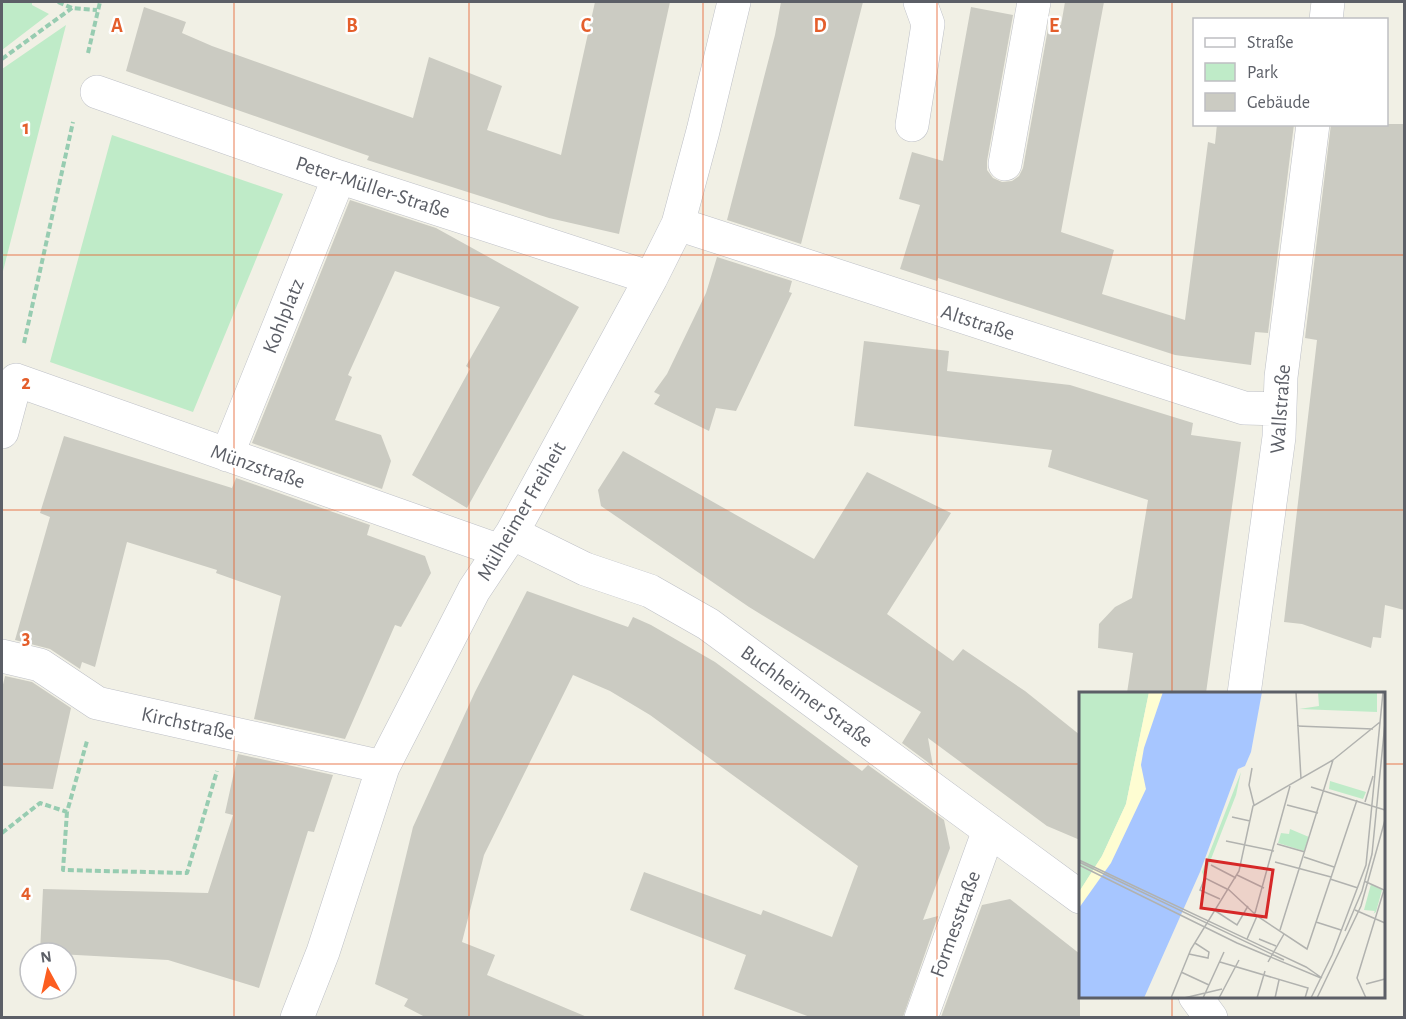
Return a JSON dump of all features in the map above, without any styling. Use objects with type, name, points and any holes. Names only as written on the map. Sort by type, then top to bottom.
[{"type":"street","name":"Mülheimer Freiheit","points":[[298,1017],[323,952],[383,767],[474,590],[506,542],[651,278],[678,224],[734,2]]},
{"type":"street","points":[[912,125],[927,24],[920,2]]},
{"type":"street","points":[[1005,164],[1034,2]]},
{"type":"street","points":[[1326,18],[1328,2]]},
{"type":"street","name":"Peter-Müller-Straße","points":[[91,79],[339,177],[651,278]]},
{"type":"street","name":"Wallstraße","points":[[1244,692],[1279,437],[1281,377],[1313,126]]},
{"type":"street","name":"Kohlplatz","points":[[227,455],[339,177]]},
{"type":"street","name":"Altstraße","points":[[678,224],[1244,408],[1280,409]]},
{"type":"street","points":[[2,432],[16,380]]},
{"type":"street","name":"Münzstraße","points":[[16,380],[227,455],[506,542]]},
{"type":"street","name":"Buchheimer Straße","points":[[506,542],[650,591],[708,624],[1079,896]]},
{"type":"street","name":"Kirchstraße","points":[[2,656],[40,665],[97,703],[383,767]]},
{"type":"street","name":"Formesstraße","points":[[921,1017],[989,830]]},
{"type":"street","points":[[1196,998],[1210,1017]]},
{"type":"path","points":[[58,2],[72,8],[98,10]]},
{"type":"path","points":[[91,79],[100,2]]},
{"type":"path","points":[[2,59],[72,8]]},
{"type":"path","points":[[16,380],[73,121]]},
{"type":"path","points":[[97,703],[67,812],[63,870],[187,873],[228,731]]},
{"type":"path","points":[[2,832],[40,802],[67,812]]},
{"type":"green space","points":[[2,2],[32,2],[32,5],[49,14],[2,50]]},
{"type":"green space","points":[[66,25],[2,275],[2,69]]},
{"type":"green space","points":[[112,135],[283,194],[193,412],[50,362]]},
{"type":"building","points":[[595,2],[670,2],[619,234],[549,218],[367,160],[369,156],[126,71],[144,7],[186,22],[182,33],[212,46],[413,118],[429,57],[502,86],[487,130],[561,155]]},
{"type":"building","points":[[781,2],[863,2],[801,244],[727,220],[775,35]]},
{"type":"building","points":[[1065,2],[1104,2],[1061,232],[1114,250],[1102,294],[1185,320],[1208,142],[1215,144],[1217,126],[1294,126],[1268,333],[1255,332],[1251,365],[1175,355],[938,278],[937,281],[900,269],[920,205],[899,199],[912,152],[943,161],[971,7],[1013,15],[987,161],[987,170],[993,178],[1002,182],[1012,181],[1019,176],[1023,168],[1049,23],[1061,25]]},
{"type":"building","points":[[1404,124],[1404,610],[1385,605],[1381,638],[1373,637],[1371,648],[1302,624],[1284,622],[1317,340],[1305,338],[1331,126]]},
{"type":"building","points":[[350,200],[436,228],[579,307],[467,508],[412,475],[470,369],[466,366],[500,307],[395,271],[348,375],[352,377],[335,420],[381,435],[391,461],[382,489],[252,443]]},
{"type":"building","points":[[717,257],[792,281],[789,292],[792,293],[736,411],[716,408],[709,431],[654,404],[660,395],[654,392],[667,374],[706,293]]},
{"type":"building","points":[[864,341],[949,351],[947,371],[1070,385],[1193,423],[1191,435],[1241,442],[1206,692],[1127,692],[1133,653],[1098,648],[1099,624],[1115,607],[1132,598],[1148,500],[1048,467],[1052,450],[854,426]]},
{"type":"building","points":[[64,436],[232,488],[236,478],[370,525],[367,535],[425,556],[431,573],[401,627],[395,625],[345,739],[254,719],[281,596],[216,573],[217,570],[127,542],[95,667],[82,662],[80,669],[50,649],[15,640],[50,517],[40,513]]},
{"type":"building","points":[[623,451],[814,559],[867,472],[951,513],[887,614],[953,661],[963,649],[1025,691],[1079,734],[1079,840],[1047,826],[928,738],[933,766],[902,743],[921,712],[749,607],[601,506],[598,490]]},
{"type":"building","points":[[527,591],[628,627],[633,617],[651,625],[715,662],[862,771],[868,765],[944,820],[950,848],[923,920],[938,916],[903,1017],[810,1017],[734,989],[746,955],[630,910],[644,872],[761,915],[763,910],[832,937],[858,866],[650,715],[610,691],[573,675],[484,855],[462,942],[495,955],[487,975],[587,1017],[425,1017],[404,1006],[408,999],[375,984],[413,827],[475,692]]},
{"type":"building","points":[[5,676],[32,682],[71,708],[53,789],[2,786],[2,689]]},
{"type":"building","points":[[238,754],[333,775],[314,832],[308,831],[259,988],[168,960],[78,955],[78,941],[41,941],[43,889],[208,893],[233,815],[225,813]]},
{"type":"building","points":[[1010,899],[1079,953],[1080,1017],[941,1017],[982,905]]}]
